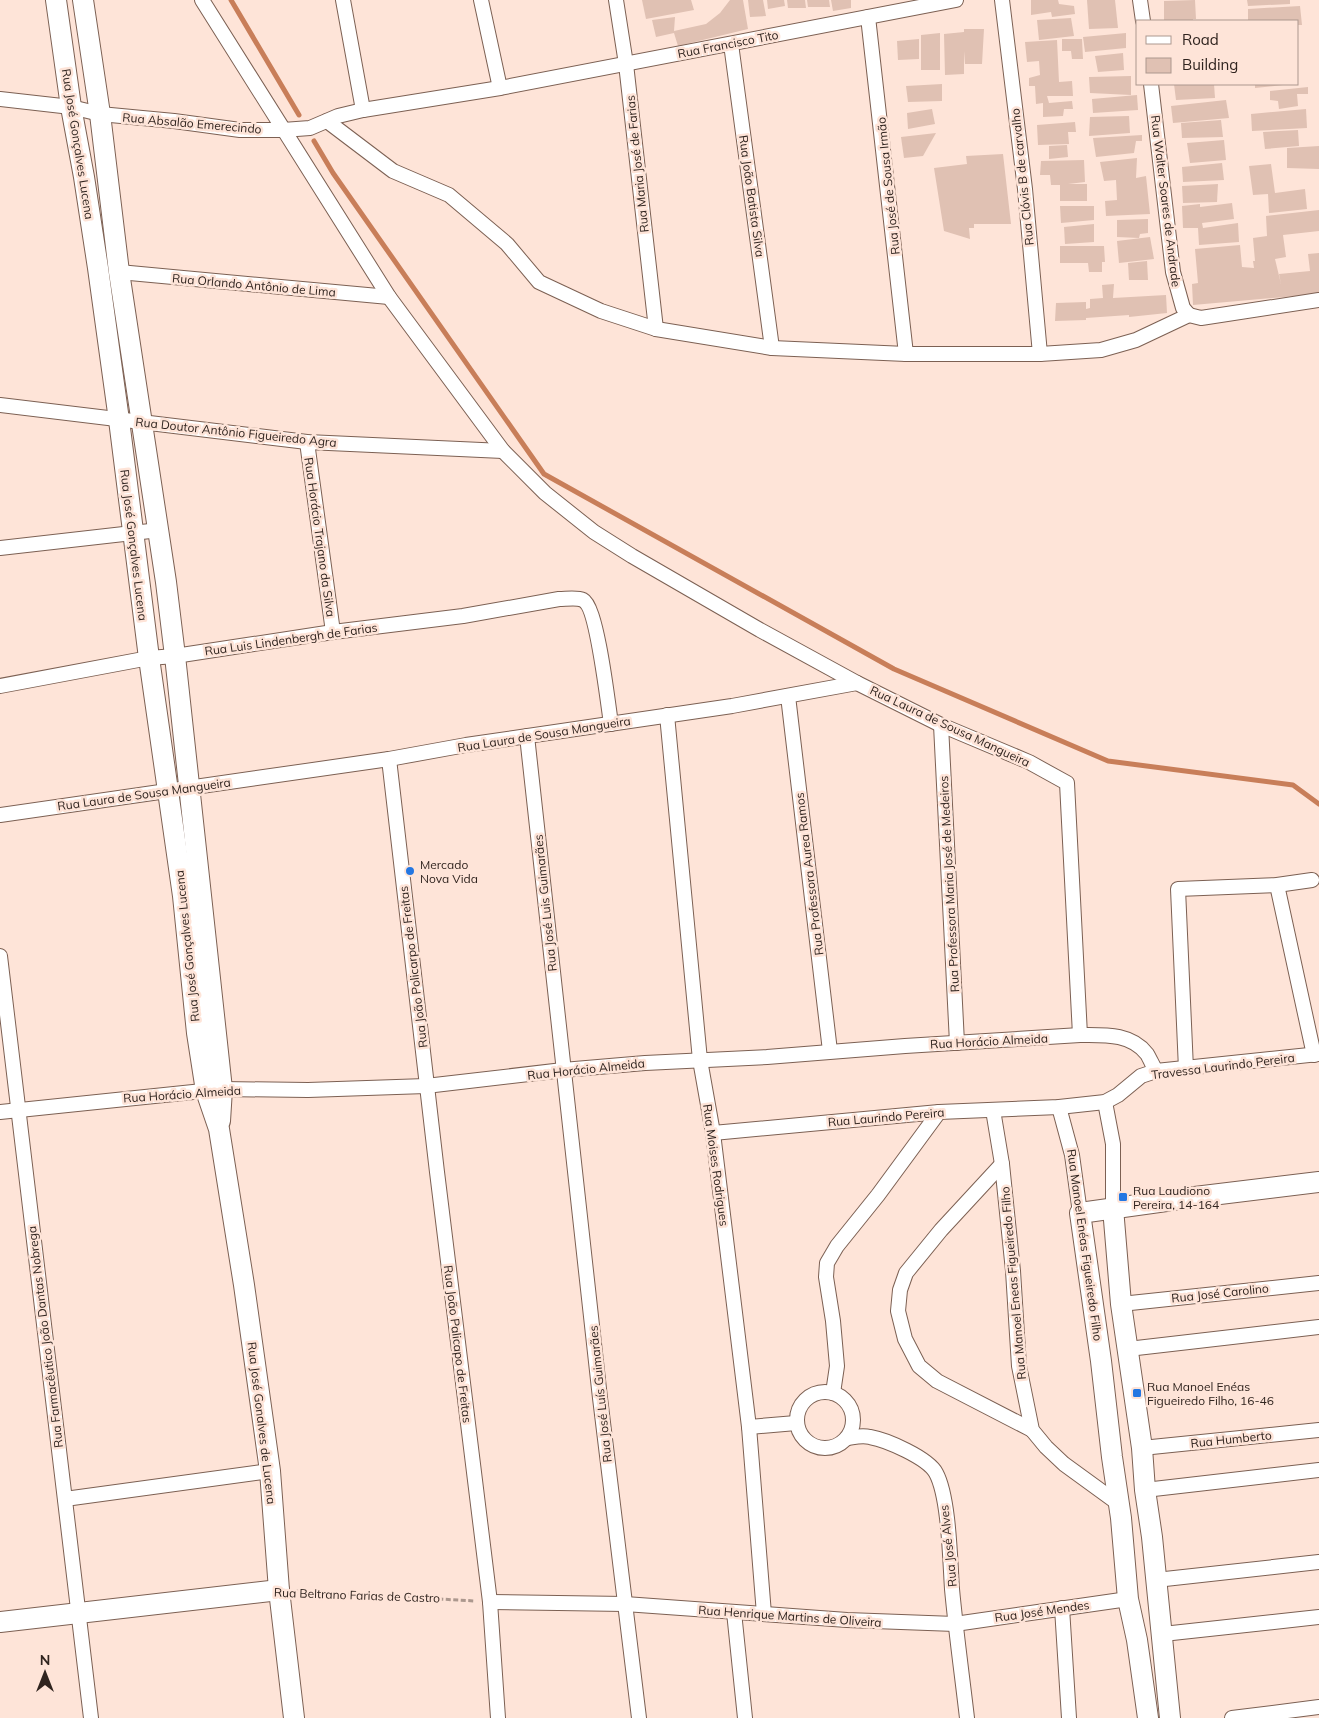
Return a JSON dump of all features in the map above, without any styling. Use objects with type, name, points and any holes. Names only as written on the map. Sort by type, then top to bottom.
[{"type":"street","name":"Rua José Gonçalves Lucena","points":[[56,0],[119,420],[132,533],[183,896],[197,1033],[214,1090]]},
{"type":"street","name":"Rua José Gonçalves Lucena","points":[[82,0],[100,114],[119,272],[159,530],[175,656],[189,788],[214,1090]]},
{"type":"street","points":[[202,0],[389,297],[503,451],[545,492],[594,532],[760,630],[857,683]]},
{"type":"street","points":[[343,0],[363,110]]},
{"type":"street","points":[[481,0],[500,88]]},
{"type":"street","name":"Rua Maria José de Farias","points":[[616,0],[626,64],[656,329]]},
{"type":"street","name":"Rua Francisco Tito","points":[[500,88],[956,0]]},
{"type":"street","name":"Rua Clóvis B de carvalho","points":[[1002,0],[1025,189],[1040,354]]},
{"type":"street","points":[[1140,0],[1143,20]]},
{"type":"street","name":"Rua José de Sousa Irmão","points":[[868,17],[906,354]]},
{"type":"street","name":"Rua João Batista Silva","points":[[731,44],[772,348]]},
{"type":"street","name":"Rua Walter Soares de Andrade","points":[[1151,85],[1173,272],[1183,308],[1189,314]]},
{"type":"street","name":"Rua Absalão Emerecindo","points":[[0,99],[71,107],[100,114],[240,130],[284,130],[310,128],[338,116],[363,110],[500,88]]},
{"type":"street","points":[[327,121],[393,171],[450,195],[507,244],[539,282],[601,311],[656,329],[772,348],[906,354],[1040,354],[1110,348],[1136,340],[1189,314],[1201,318],[1319,300]]},
{"type":"street","name":"Rua Orlando Antônio de Lima","points":[[119,272],[389,297]]},
{"type":"street","name":"Rua Doutor Antônio Figueiredo Agra","points":[[0,405],[307,442],[503,451]]},
{"type":"street","name":"Rua Horácio Trajano da Silva","points":[[307,442],[332,632]]},
{"type":"street","points":[[0,548],[159,530]]},
{"type":"street","name":"Rua Luis Lindenbergh de Farias","points":[[0,686],[149,658],[175,656],[332,632],[463,616],[559,599],[582,600],[589,606],[595,626],[612,724]]},
{"type":"street","name":"Rua Laura de Sousa Mangueira","points":[[0,815],[389,759],[788,696],[857,683],[941,724],[1029,762],[1067,782],[1080,1035]]},
{"type":"street","name":"Rua Professora Aurea Ramos","points":[[788,696],[830,1051]]},
{"type":"street","name":"Rua Moises Rodrigues","points":[[667,715],[700,1060],[713,1133],[749,1427],[764,1614]]},
{"type":"street","name":"Rua Professora Maria José de Medeiros","points":[[941,724],[957,1043]]},
{"type":"street","name":"Rua José Luis Guimarães","points":[[527,736],[563,1070]]},
{"type":"street","name":"Rua João Policarpo de Freitas","points":[[389,759],[426,1086]]},
{"type":"street","points":[[1186,1069],[1178,889],[1277,885],[1312,880]]},
{"type":"street","points":[[1277,885],[1316,1054]]},
{"type":"street","name":"Rua Farmacêutico João Dantas Nobrega","points":[[0,956],[90,1718]]},
{"type":"street","name":"Rua Horácio Almeida","points":[[0,1112],[214,1090],[308,1090],[426,1086],[563,1070],[1080,1035],[1114,1036],[1130,1040],[1147,1054],[1156,1071]]},
{"type":"street","name":"Travessa Laurindo Pereira","points":[[1105,1102],[1118,1095],[1141,1076],[1156,1071],[1316,1054]]},
{"type":"street","name":"Rua José Luís Guimarães","points":[[563,1070],[639,1718]]},
{"type":"street","name":"Rua João Palicapo de Freitas","points":[[426,1086],[490,1602],[498,1718]]},
{"type":"street","name":"Rua José Gonalves de Lucena","points":[[214,1090],[270,1471],[279,1590],[294,1718]]},
{"type":"street","points":[[1059,1107],[1105,1102],[1111,1123],[1114,1144],[1113,1208],[1121,1304],[1142,1448],[1145,1490],[1163,1634],[1170,1718]]},
{"type":"street","name":"Rua Laurindo Pereira","points":[[713,1133],[939,1112],[1059,1107]]},
{"type":"street","name":"Rua Manoel Enéas Figueiredo Filho","points":[[1059,1107],[1072,1155],[1092,1284],[1119,1504],[1128,1599],[1137,1640],[1148,1718]]},
{"type":"street","name":"Rua Manoel Eneas Figueiredo Filho","points":[[993,1110],[1002,1164],[1019,1366],[1032,1430],[1042,1443],[1064,1464],[1119,1504]]},
{"type":"street","points":[[833,1393],[837,1366],[833,1320],[826,1277],[827,1263],[837,1246],[878,1195],[939,1112]]},
{"type":"street","points":[[1002,1164],[941,1230],[906,1273],[900,1290],[898,1311],[905,1339],[919,1366],[937,1381],[1032,1430]]},
{"type":"street","points":[[1080,1214],[1113,1208],[1319,1182]]},
{"type":"street","name":"Rua José Carolino","points":[[1121,1304],[1319,1282]]},
{"type":"street","points":[[1128,1349],[1319,1327]]},
{"type":"street","points":[[822,1392],[833,1393],[843,1398],[850,1406],[853,1428],[847,1438],[839,1445],[828,1449],[817,1448],[807,1442],[800,1434],[796,1423],[797,1412],[802,1402],[811,1395],[822,1392]]},
{"type":"street","points":[[749,1427],[796,1423]]},
{"type":"street","name":"Rua Humberto","points":[[1142,1448],[1319,1430]]},
{"type":"street","name":"Rua José Alves","points":[[847,1438],[872,1437],[919,1457],[928,1463],[935,1472],[945,1504],[967,1718]]},
{"type":"street","points":[[1145,1490],[1319,1470]]},
{"type":"street","points":[[65,1498],[270,1471]]},
{"type":"street","points":[[1156,1580],[1319,1562]]},
{"type":"street","name":"Rua Beltrano Farias de Castro","points":[[0,1622],[279,1590]]},
{"type":"street","name":"Rua José Mendes","points":[[956,1624],[1128,1599]]},
{"type":"street","points":[[490,1602],[625,1604]]},
{"type":"street","name":"Rua Henrique Martins de Oliveira","points":[[625,1604],[864,1621],[956,1624]]},
{"type":"street","points":[[1062,1608],[1069,1718]]},
{"type":"street","points":[[734,1612],[745,1718]]},
{"type":"street","points":[[1163,1634],[1319,1617]]},
{"type":"street","points":[[1232,1718],[1319,1707]]},
{"type":"path","name":"Rua Beltrano Farias de Castro","points":[[279,1590],[490,1602]]},
{"type":"building","points":[[642,0],[691,0],[694,10],[646,19]]},
{"type":"building","points":[[730,0],[743,0],[748,29],[678,46],[674,33],[656,37],[652,20],[675,17],[674,31],[706,24],[720,13]]},
{"type":"building","points":[[748,0],[763,0],[766,16],[750,17]]},
{"type":"building","points":[[767,0],[784,0],[785,6],[768,9]]},
{"type":"building","points":[[787,0],[805,0],[806,8],[788,8]]},
{"type":"building","points":[[807,0],[829,0],[830,7],[808,7]]},
{"type":"building","points":[[831,0],[851,0],[851,8],[833,11]]},
{"type":"building","points":[[1031,0],[1058,0],[1059,4],[1074,6],[1075,14],[1052,17],[1051,12],[1031,15]]},
{"type":"building","points":[[1087,0],[1115,0],[1118,28],[1089,29]]},
{"type":"building","points":[[1195,0],[1196,19],[1164,20],[1164,1]]},
{"type":"building","points":[[1247,0],[1290,0],[1290,4],[1248,6]]},
{"type":"building","points":[[1300,6],[1302,25],[1299,25],[1299,20],[1248,20],[1248,9]]},
{"type":"building","points":[[1071,18],[1074,36],[1039,40],[1037,20]]},
{"type":"building","points":[[964,29],[984,29],[982,64],[965,64],[964,51],[964,74],[945,75],[944,34],[964,32]]},
{"type":"building","points":[[940,33],[940,70],[921,70],[921,35]]},
{"type":"building","points":[[1126,33],[1126,48],[1085,52],[1083,37]]},
{"type":"building","points":[[919,39],[919,59],[898,60],[897,41]]},
{"type":"building","points":[[1062,39],[1082,39],[1083,59],[1072,59],[1071,51],[1062,51]]},
{"type":"building","points":[[1057,40],[1059,82],[1072,81],[1073,96],[1047,96],[1049,103],[1072,101],[1073,109],[1064,109],[1063,116],[1043,117],[1043,103],[1036,104],[1035,86],[1029,86],[1029,78],[1040,75],[1039,61],[1027,62],[1025,42]]},
{"type":"building","points":[[1123,53],[1124,70],[1098,72],[1095,56]]},
{"type":"building","points":[[1131,76],[1131,95],[1090,93],[1089,77]]},
{"type":"building","points":[[942,84],[942,101],[908,102],[906,86]]},
{"type":"building","points":[[1174,85],[1214,85],[1215,98],[1176,100]]},
{"type":"building","points":[[1255,85],[1283,85],[1255,88]]},
{"type":"building","points":[[1308,87],[1308,94],[1297,94],[1298,106],[1279,109],[1278,101],[1270,100],[1270,91]]},
{"type":"building","points":[[1137,95],[1138,110],[1093,113],[1092,99]]},
{"type":"building","points":[[1226,100],[1229,118],[1173,123],[1171,106]]},
{"type":"building","points":[[932,109],[935,124],[908,129],[907,113]]},
{"type":"building","points":[[1306,109],[1307,128],[1252,131],[1251,114]]},
{"type":"building","points":[[1129,116],[1130,133],[1089,136],[1090,117]]},
{"type":"building","points":[[1221,120],[1223,137],[1182,138],[1181,123]]},
{"type":"building","points":[[1075,122],[1076,132],[1068,132],[1069,144],[1038,145],[1037,125]]},
{"type":"building","points":[[1298,130],[1299,146],[1265,149],[1263,132]]},
{"type":"building","points":[[936,133],[923,156],[904,158],[901,137]]},
{"type":"building","points":[[1142,135],[1142,141],[1136,141],[1134,153],[1096,157],[1093,138]]},
{"type":"building","points":[[1224,140],[1226,160],[1190,163],[1187,143]]},
{"type":"building","points":[[1067,145],[1068,157],[1049,159],[1049,146]]},
{"type":"building","points":[[1319,146],[1319,169],[1287,168],[1287,148]]},
{"type":"building","points":[[1003,154],[1011,224],[974,224],[974,228],[969,228],[970,239],[944,231],[934,168],[967,164],[966,156]]},
{"type":"building","points":[[1137,158],[1136,178],[1146,176],[1150,214],[1106,216],[1105,201],[1117,200],[1116,180],[1104,181],[1100,162]]},
{"type":"building","points":[[1084,160],[1085,182],[1068,184],[1087,184],[1087,201],[1060,201],[1060,185],[1051,185],[1050,175],[1040,175],[1041,161]]},
{"type":"building","points":[[1222,163],[1224,180],[1183,182],[1182,167]]},
{"type":"building","points":[[1271,164],[1275,193],[1305,189],[1307,209],[1269,213],[1268,194],[1253,195],[1249,166]]},
{"type":"building","points":[[1218,184],[1217,202],[1183,203],[1182,186]]},
{"type":"building","points":[[1232,203],[1234,219],[1202,223],[1203,228],[1238,223],[1239,242],[1199,245],[1198,228],[1183,228],[1182,206],[1200,204],[1200,207]]},
{"type":"building","points":[[1060,206],[1094,206],[1094,220],[1061,223]]},
{"type":"building","points":[[1319,210],[1319,231],[1283,235],[1286,257],[1275,259],[1281,284],[1279,274],[1310,271],[1308,254],[1319,253],[1319,294],[1193,305],[1192,284],[1198,283],[1195,249],[1240,245],[1242,267],[1254,268],[1253,238],[1267,236],[1266,216]]},
{"type":"building","points":[[1148,219],[1148,233],[1140,234],[1139,238],[1117,237],[1117,220]]},
{"type":"building","points":[[1094,224],[1094,242],[1065,244],[1064,227]]},
{"type":"building","points":[[1150,237],[1154,259],[1119,263],[1117,241]]},
{"type":"building","points":[[1060,246],[1104,246],[1105,262],[1102,262],[1102,272],[1089,272],[1088,263],[1060,263]]},
{"type":"building","points":[[1147,261],[1148,280],[1129,280],[1128,263]]},
{"type":"building","points":[[1114,284],[1113,298],[1166,295],[1167,313],[1055,321],[1056,303],[1086,302],[1086,309],[1090,308],[1090,299],[1103,298],[1102,285]]},
{"type":"waterway","points":[[231,0],[299,115]]},
{"type":"waterway","points":[[314,141],[333,173],[544,474],[894,669],[1108,761],[1293,785],[1319,804]]},
{"type":"place","name":"Mercado Nova Vida","points":[[410,871]]},
{"type":"place","name":"Rua Laudiono Pereira, 14-164","points":[[1123,1197]]},
{"type":"place","name":"Rua Manoel Enéas Figueiredo Filho, 16-46","points":[[1137,1393]]}]
